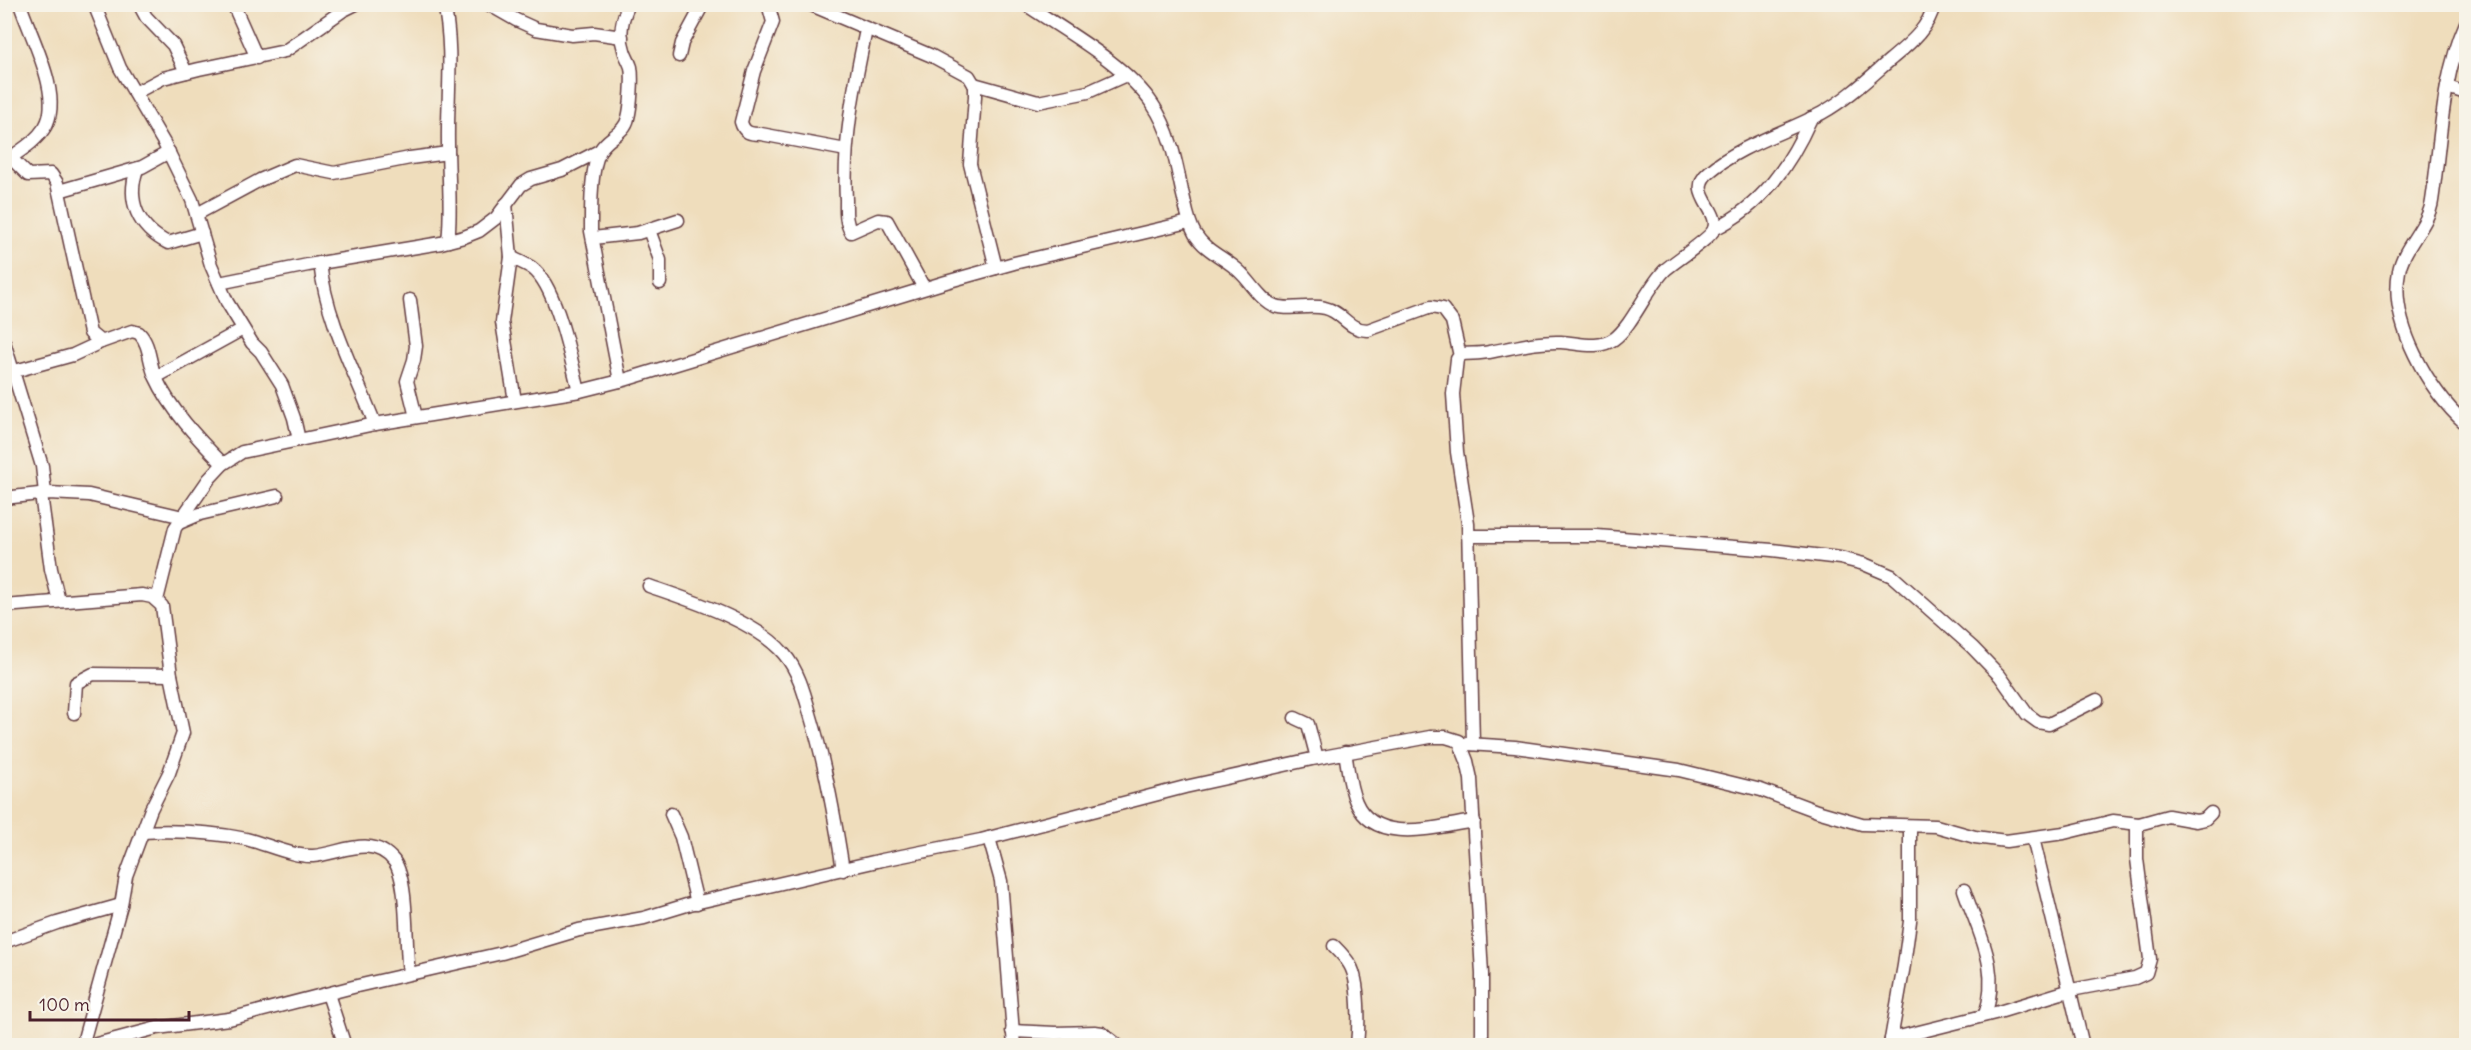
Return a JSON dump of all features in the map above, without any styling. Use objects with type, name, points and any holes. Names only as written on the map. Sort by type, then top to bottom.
[{"type":"street","points":[[20,4],[51,94],[52,111],[45,127],[32,142],[7,154],[28,175],[51,174],[59,191],[90,333],[101,342]]},
{"type":"street","points":[[94,4],[120,68],[169,152],[197,214],[211,265],[219,283],[243,329],[282,385],[299,440]]},
{"type":"street","points":[[139,4],[146,17],[173,45],[186,72]]},
{"type":"street","points":[[233,4],[257,58]]},
{"type":"street","points":[[135,93],[163,78],[285,51],[339,8],[356,4]]},
{"type":"street","points":[[444,4],[450,38],[448,153],[450,223],[448,242]]},
{"type":"street","points":[[488,4],[536,29],[572,35],[594,33],[622,36]]},
{"type":"street","points":[[620,381],[593,238],[592,187],[600,151],[606,142],[620,133],[628,120],[631,68],[623,48],[622,36],[625,13],[629,4]]},
{"type":"street","points":[[679,56],[682,43],[703,4]]},
{"type":"street","points":[[768,4],[773,22],[754,71],[741,122],[743,129],[750,134],[761,134],[846,150]]},
{"type":"street","points":[[809,4],[866,30],[933,56],[969,76],[974,84],[975,97],[970,164],[996,268]]},
{"type":"street","points":[[1025,4],[1137,83],[1155,107],[1169,136],[1189,222],[1196,236],[1210,251],[1238,270],[1273,306],[1313,306],[1329,309],[1360,330],[1368,330],[1431,307],[1443,309],[1452,321],[1460,356],[1455,370],[1453,394],[1457,452],[1468,536],[1467,744],[1474,821],[1482,974],[1482,1046]]},
{"type":"street","points":[[1460,356],[1535,343],[1559,342],[1588,345],[1606,343],[1622,330],[1649,288],[1666,269],[1710,235],[1714,229],[1715,220],[1700,187],[1702,178],[1755,143],[1811,118],[1845,98],[1914,41],[1933,11],[1934,4]]},
{"type":"street","points":[[2466,23],[2448,87],[2437,149],[2432,205],[2399,270],[2398,298],[2405,328],[2425,375],[2453,412],[2466,424]]},
{"type":"street","points":[[866,30],[849,115],[846,150],[844,178],[849,229],[855,232],[878,220],[887,221],[924,288]]},
{"type":"street","points":[[974,84],[1038,102],[1088,92],[1126,75]]},
{"type":"street","points":[[2448,87],[2466,93]]},
{"type":"street","points":[[1714,229],[1745,212],[1765,193],[1784,170],[1811,118]]},
{"type":"street","points":[[219,283],[320,263],[448,242],[479,231],[495,218],[521,185],[531,179],[562,170],[600,151]]},
{"type":"street","points":[[59,191],[137,169],[169,152]]},
{"type":"street","points":[[197,214],[260,180],[295,165],[334,174],[410,158],[448,153]]},
{"type":"street","points":[[137,169],[132,183],[135,208],[154,236],[168,243],[202,233]]},
{"type":"street","points":[[506,204],[511,257],[502,322],[516,401]]},
{"type":"street","points":[[593,238],[649,230],[678,220]]},
{"type":"street","points":[[157,600],[175,528],[209,479],[223,464],[242,452],[375,424],[579,391],[620,381],[996,268],[1189,222]]},
{"type":"street","points":[[649,230],[660,260],[660,283]]},
{"type":"street","points":[[511,257],[533,269],[548,287],[561,323],[579,391]]},
{"type":"street","points":[[320,263],[324,288],[336,324],[375,424]]},
{"type":"street","points":[[410,300],[416,346],[407,381],[416,417]]},
{"type":"street","points":[[156,377],[243,329]]},
{"type":"street","points":[[10,372],[73,355],[132,331],[139,333],[146,344],[156,377],[199,439],[223,464]]},
{"type":"street","points":[[4,342],[10,372],[42,466],[51,569],[59,601]]},
{"type":"street","points":[[4,498],[43,493],[89,495],[181,520],[277,496]]},
{"type":"street","points":[[1468,536],[1597,536],[1772,550],[1840,558],[1864,564],[1892,576],[1972,646],[2000,676],[2027,714],[2038,722],[2049,724],[2097,700]]},
{"type":"street","points":[[649,586],[728,617],[760,634],[784,653],[796,673],[816,735],[826,774],[843,870]]},
{"type":"street","points":[[4,606],[142,595],[157,600],[162,606],[171,675],[183,733],[169,773],[151,809],[126,876],[122,905],[82,1046]]},
{"type":"street","points":[[74,713],[76,682],[86,676],[93,674],[171,675]]},
{"type":"street","points":[[1295,718],[1308,724],[1317,758]]},
{"type":"street","points":[[89,1046],[157,1028],[229,1019],[409,973],[502,953],[579,930],[644,918],[697,903],[882,860],[989,838],[1154,795],[1345,752],[1430,737],[1446,737],[1467,744],[1515,747],[1679,770],[1761,790],[1817,812],[1862,824],[1936,826],[1975,837],[2006,841],[2064,833],[2113,821],[2137,824],[2168,816],[2196,821],[2205,819],[2211,813]]},
{"type":"street","points":[[1345,752],[1356,804],[1368,817],[1383,827],[1399,831],[1474,821]]},
{"type":"street","points":[[671,814],[681,837],[697,903]]},
{"type":"street","points":[[1910,826],[1910,921],[1890,1042],[2071,990],[2135,978],[2146,973],[2149,966],[2137,859],[2137,824]]},
{"type":"street","points":[[142,832],[200,831],[311,856],[353,846],[375,847],[395,862],[403,888],[405,951],[409,973]]},
{"type":"street","points":[[989,838],[1001,881],[1014,1046]]},
{"type":"street","points":[[2033,838],[2083,1046]]},
{"type":"street","points":[[1964,890],[1992,973],[1989,1002],[1985,1015]]},
{"type":"street","points":[[4,942],[57,923],[122,905]]},
{"type":"street","points":[[1334,946],[1351,966],[1354,977],[1357,995],[1357,1046]]},
{"type":"street","points":[[328,994],[345,1046]]},
{"type":"street","points":[[1012,1031],[1095,1032],[1102,1033],[1116,1044]]}]
